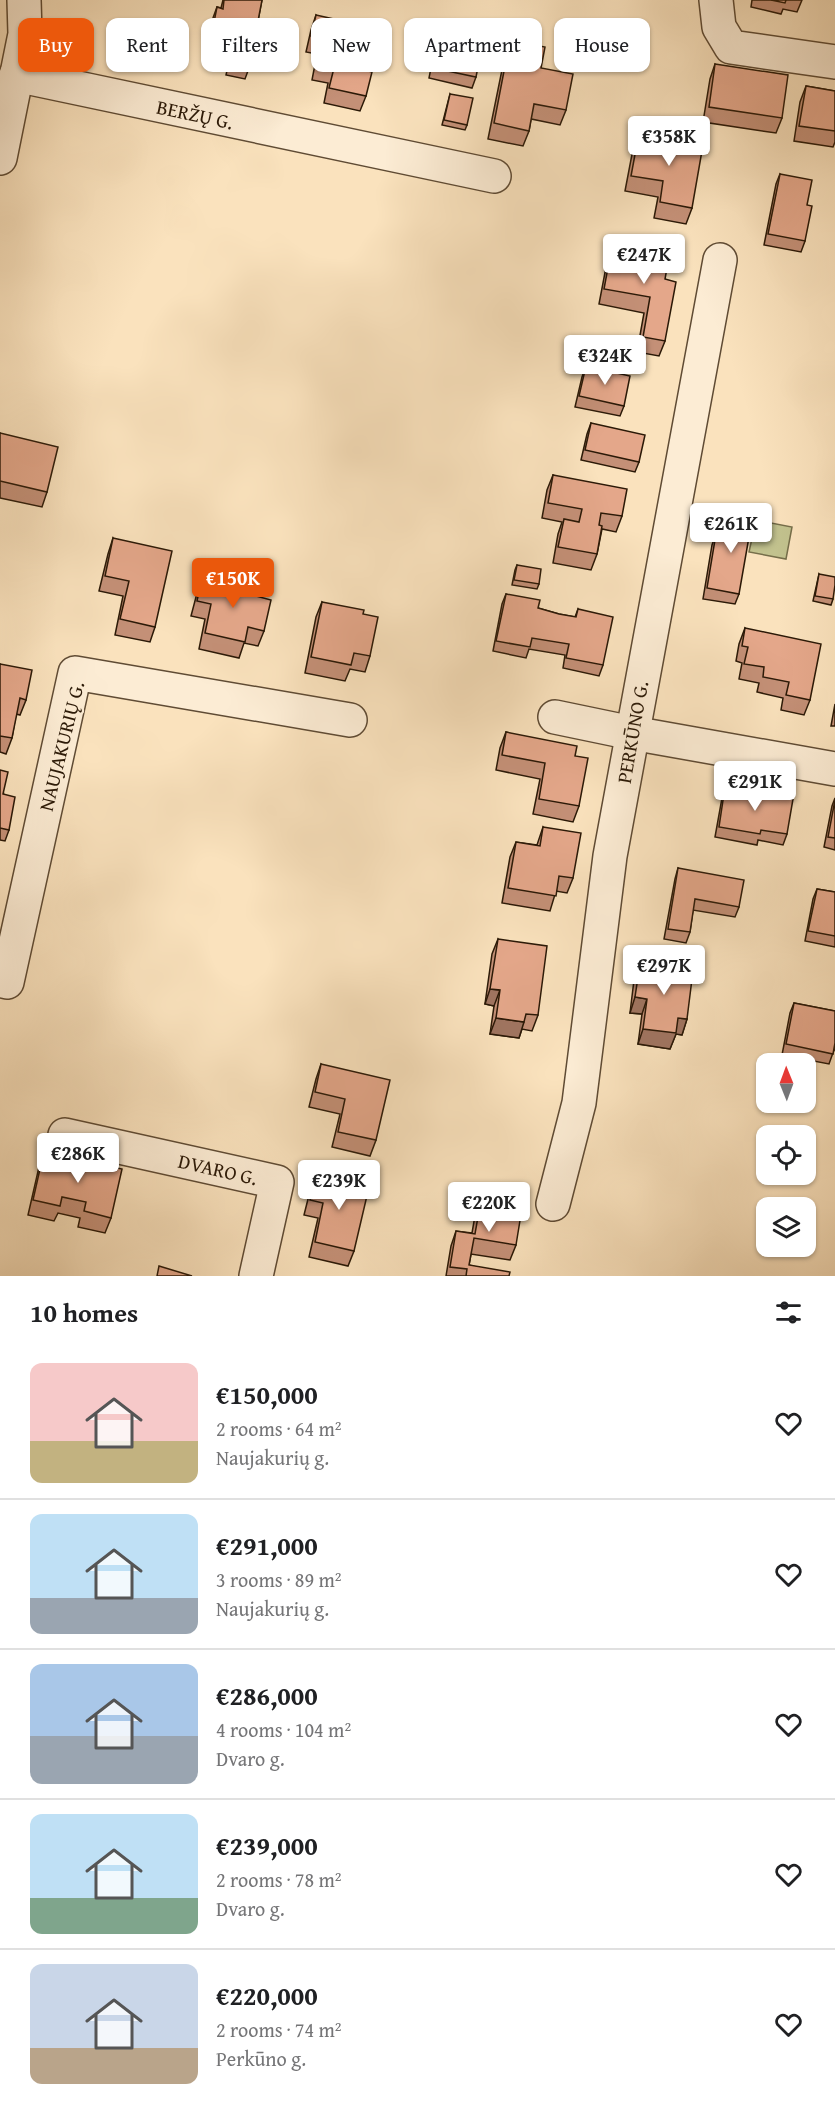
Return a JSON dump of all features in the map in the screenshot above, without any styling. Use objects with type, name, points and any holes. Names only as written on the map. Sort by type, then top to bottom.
[{"type":"street","points":[[0,158],[24,34],[24,0]]},
{"type":"street","points":[[717,13],[731,47],[835,62]]},
{"type":"street","name":"BERŽŲ G.","points":[[16,75],[494,176]]},
{"type":"street","name":"PERKŪNO G.","points":[[553,1204],[579,1103],[610,856],[720,260]]},
{"type":"street","name":"NAUJAKURIŲ G.","points":[[3,981],[75,673],[350,720]]},
{"type":"street","points":[[555,717],[835,769]]},
{"type":"street","name":"DVARO G.","points":[[65,1135],[277,1182],[255,1276]]},
{"type":"green space","points":[[756,520],[792,527],[786,559],[749,552]]},
{"type":"building","points":[[224,0],[262,0],[259,18],[215,18],[217,7],[223,9]]},
{"type":"building","points":[[542,46],[545,47],[542,63]]},
{"type":"building","points":[[715,64],[788,75],[782,118],[709,107]]},
{"type":"building","points":[[542,68],[573,74],[566,110],[534,104],[529,131],[494,123],[504,72],[542,72]]},
{"type":"building","points":[[333,72],[372,72],[366,96],[329,88]]},
{"type":"building","points":[[452,72],[477,72],[476,77]]},
{"type":"building","points":[[806,86],[835,91],[835,131],[799,126]]},
{"type":"building","points":[[450,94],[473,98],[467,125],[444,120]]},
{"type":"building","points":[[639,133],[703,145],[692,208],[660,202],[663,181],[631,176]]},
{"type":"building","points":[[780,174],[812,180],[807,205],[812,206],[805,241],[768,234]]},
{"type":"building","points":[[612,246],[669,257],[665,279],[676,282],[665,341],[643,337],[650,297],[604,289]]},
{"type":"building","points":[[586,366],[630,376],[624,406],[579,396]]},
{"type":"building","points":[[591,423],[645,435],[639,462],[585,450]]},
{"type":"building","points":[[0,433],[58,447],[47,492],[0,481]]},
{"type":"building","points":[[553,475],[627,489],[622,516],[601,513],[599,525],[602,526],[597,554],[558,547],[564,519],[579,522],[582,509],[548,503]]},
{"type":"building","points":[[729,510],[753,514],[739,594],[707,588],[716,534],[725,536]]},
{"type":"building","points":[[113,538],[172,551],[155,627],[120,619],[129,581],[105,576]]},
{"type":"building","points":[[517,565],[541,569],[539,584],[514,580]]},
{"type":"building","points":[[819,574],[835,577],[833,599],[815,596]]},
{"type":"building","points":[[216,579],[258,589],[256,596],[271,600],[264,631],[248,627],[245,642],[205,633],[211,604],[197,601],[201,582],[215,584]]},
{"type":"building","points":[[506,594],[540,600],[538,608],[559,614],[576,617],[578,609],[613,617],[603,665],[566,658],[569,644],[532,638],[530,647],[496,641]]},
{"type":"building","points":[[322,602],[364,610],[363,614],[378,617],[370,656],[354,653],[351,665],[311,657]]},
{"type":"building","points":[[745,628],[821,644],[810,700],[786,695],[789,682],[763,677],[764,667],[744,664],[748,647],[742,646]]},
{"type":"building","points":[[0,664],[32,670],[26,700],[20,698],[12,738],[0,736]]},
{"type":"building","points":[[506,732],[577,746],[575,756],[588,758],[579,806],[539,799],[545,763],[502,755]]},
{"type":"building","points":[[0,770],[8,772],[3,794],[15,797],[9,830],[0,828]]},
{"type":"building","points":[[725,787],[793,799],[787,834],[761,830],[760,834],[719,827]]},
{"type":"building","points":[[835,800],[835,838],[828,837]]},
{"type":"building","points":[[543,827],[581,833],[573,878],[559,876],[556,896],[508,888],[516,842],[540,846]]},
{"type":"building","points":[[678,868],[744,880],[739,907],[695,899],[690,932],[668,929]]},
{"type":"building","points":[[817,889],[835,892],[835,936],[808,931]]},
{"type":"building","points":[[498,939],[547,946],[538,1015],[526,1014],[524,1022],[496,1018],[500,990],[490,989]]},
{"type":"building","points":[[640,964],[693,971],[687,1019],[678,1018],[676,1033],[643,1029],[647,999],[635,997]]},
{"type":"building","points":[[794,1003],[835,1011],[833,1054],[786,1044]]},
{"type":"building","points":[[321,1064],[390,1080],[376,1140],[338,1132],[345,1099],[315,1092]]},
{"type":"building","points":[[44,1151],[71,1157],[69,1165],[93,1170],[95,1163],[122,1169],[111,1218],[84,1211],[86,1202],[62,1197],[60,1206],[33,1200]]},
{"type":"building","points":[[316,1175],[369,1187],[354,1251],[315,1242],[323,1203],[310,1200]]},
{"type":"building","points":[[482,1194],[523,1202],[516,1245],[474,1238],[469,1265],[510,1272],[509,1276],[466,1276],[467,1269],[450,1267],[456,1231],[475,1234]]},
{"type":"building","points":[[159,1266],[192,1276],[157,1276]]}]
